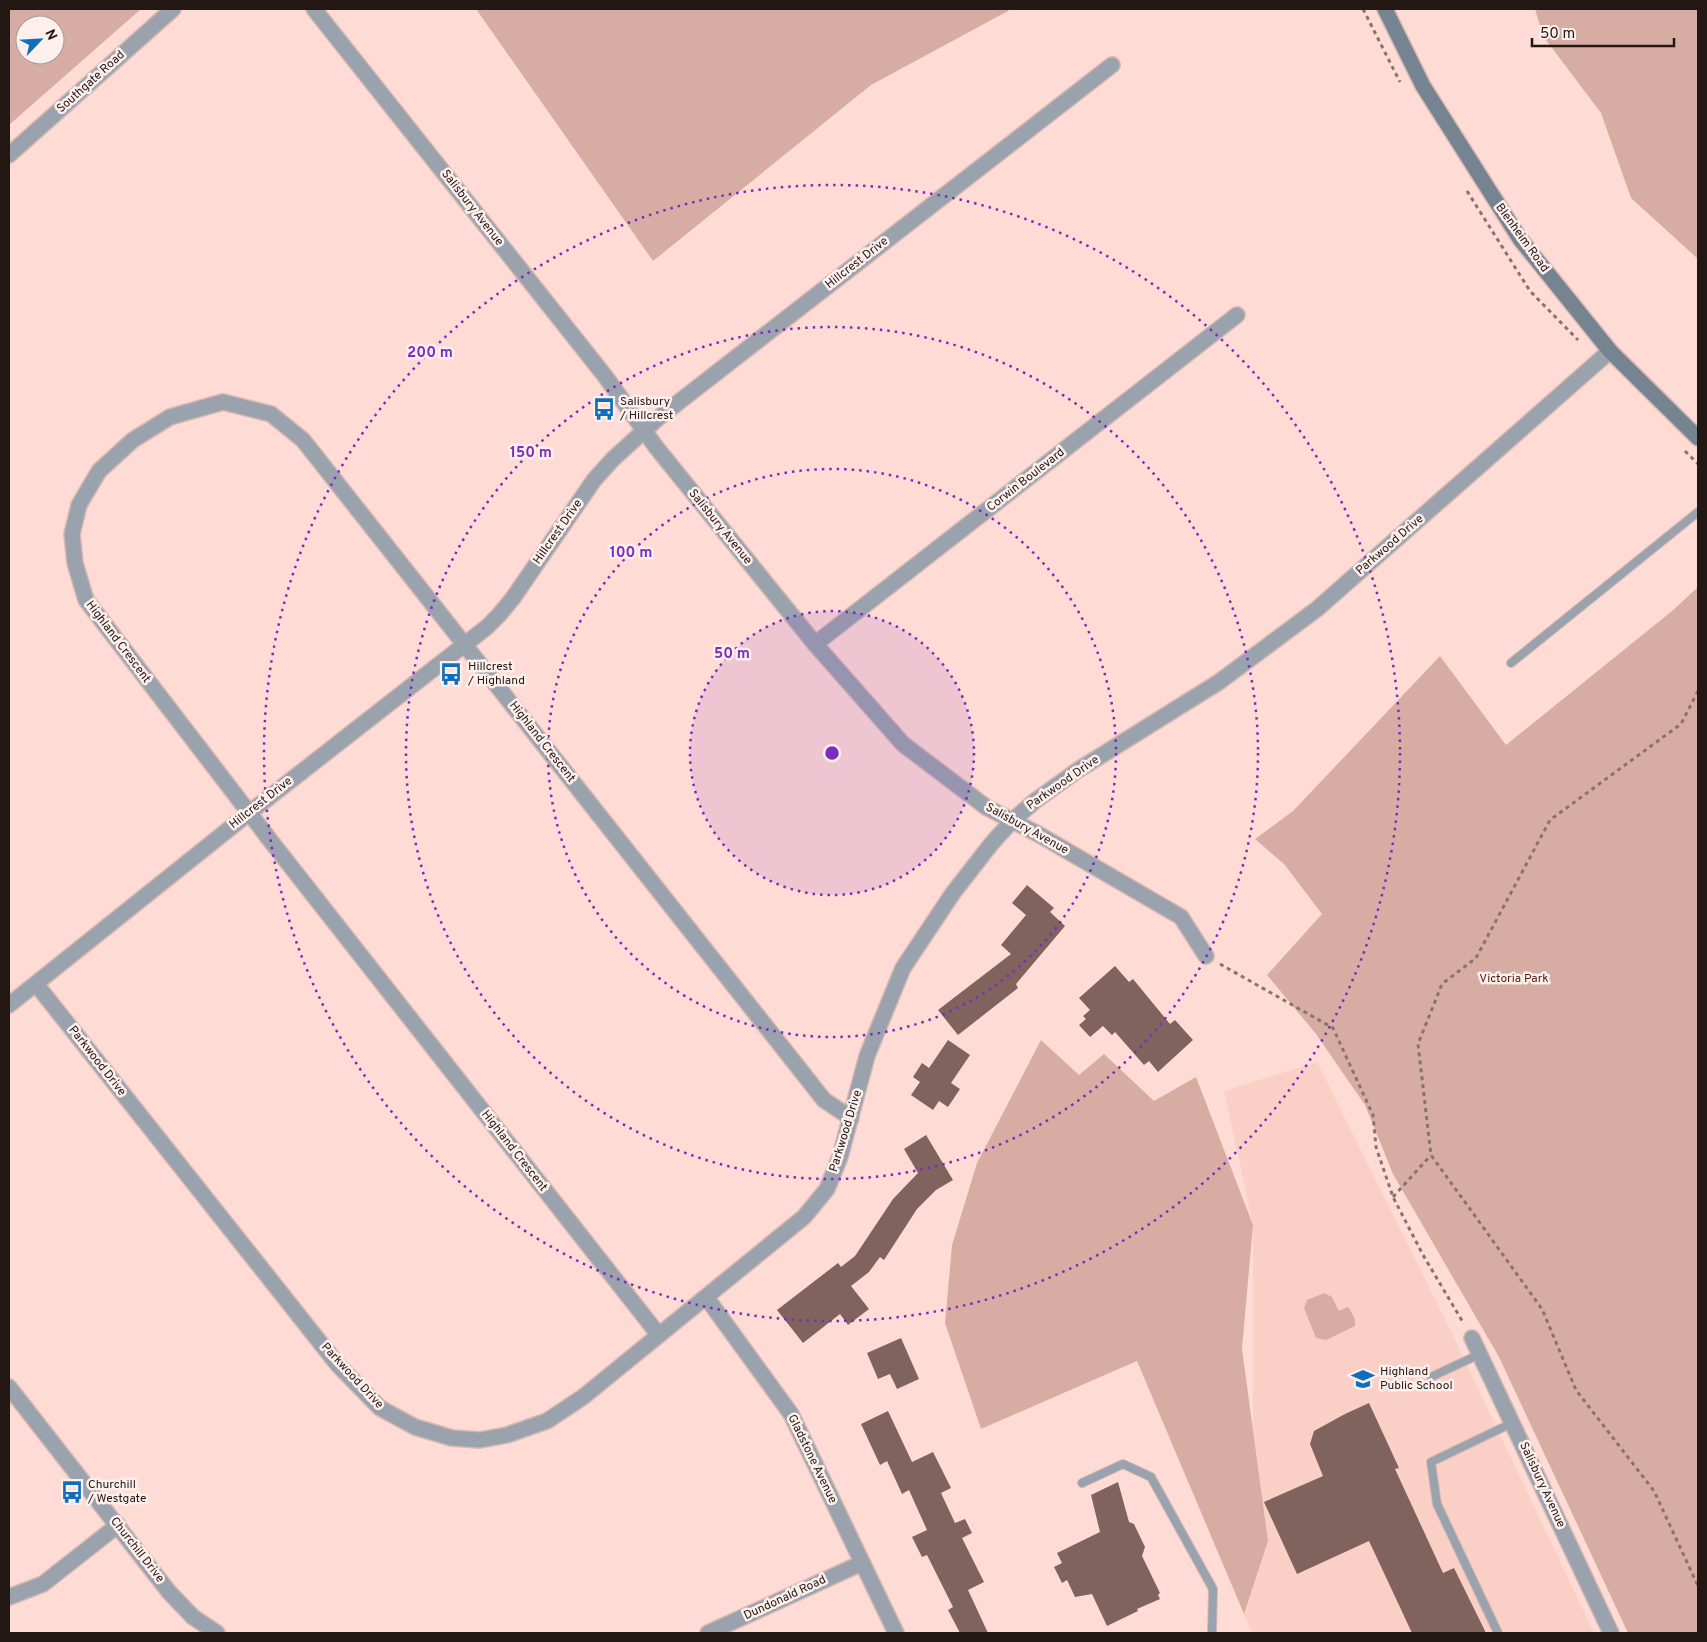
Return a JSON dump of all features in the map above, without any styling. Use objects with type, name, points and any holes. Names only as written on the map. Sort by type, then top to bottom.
[{"type":"main road","name":"Blenheim Road","points":[[1385,9],[1423,86],[1520,240],[1610,351],[1698,438]]},
{"type":"street","name":"Southgate Road","points":[[9,155],[172,9]]},
{"type":"street","name":"Salisbury Avenue","points":[[314,9],[605,376],[644,431],[815,644],[903,744],[986,808],[1181,917],[1206,956]]},
{"type":"street","name":"Hillcrest Drive","points":[[9,1004],[249,812],[465,644],[499,615],[513,598],[594,480],[613,459],[644,431],[1112,65]]},
{"type":"street","name":"Corwin Boulevard","points":[[815,644],[1237,315]]},
{"type":"street","name":"Parkwood Drive","points":[[36,984],[338,1365],[380,1408],[415,1427],[452,1438],[480,1440],[507,1435],[546,1421],[583,1397],[804,1217],[827,1189],[840,1157],[867,1056],[903,968],[953,893],[992,843],[1012,821],[1034,801],[1078,770],[1219,682],[1317,609],[1610,351]]},
{"type":"street","name":"Highland Crescent","points":[[658,1334],[249,812],[86,600],[75,564],[72,534],[79,506],[99,471],[133,440],[170,417],[223,402],[271,414],[303,440],[824,1100],[851,1118]]},
{"type":"street","name":"Gladstone Avenue","points":[[706,1297],[791,1414],[896,1633]]},
{"type":"street","name":"Salisbury Avenue","points":[[1472,1338],[1611,1633]]},
{"type":"street","name":"Churchill Drive","points":[[9,1387],[181,1605],[217,1633]]},
{"type":"street","points":[[9,1597],[43,1584],[118,1525]]},
{"type":"street","name":"Dundonald Road","points":[[708,1633],[862,1563]]},
{"type":"lane","points":[[1511,663],[1698,512]]},
{"type":"lane","points":[[1431,1377],[1480,1354]]},
{"type":"lane","points":[[1498,1633],[1437,1504],[1431,1462],[1512,1424]]},
{"type":"lane","points":[[1082,1483],[1123,1464],[1151,1477],[1213,1589],[1212,1633]]},
{"type":"path","points":[[1698,691],[1681,724],[1550,820],[1476,958],[1442,984],[1418,1044],[1431,1155],[1542,1309],[1576,1390],[1654,1491],[1698,1586]]},
{"type":"path","points":[[1206,956],[1333,1028],[1373,1115],[1376,1146],[1393,1198],[1423,1255],[1472,1338]]},
{"type":"path","points":[[1393,1198],[1431,1155]]},
{"type":"shaded area","name":"Highland Public School","points":[[1317,1062],[1450,1329],[1594,1633],[1252,1633],[1244,1614],[1268,1541],[1253,1429],[1253,1225],[1224,1091]]},
{"type":"green space","points":[[9,9],[141,9],[9,125]]},
{"type":"green space","points":[[476,9],[1010,9],[871,85],[653,261]]},
{"type":"green space","points":[[1535,9],[1698,9],[1698,259],[1631,198],[1601,113],[1543,36]]},
{"type":"green space","name":"Victoria Park","points":[[1698,587],[1698,1633],[1628,1633],[1499,1357],[1393,1174],[1365,1105],[1316,1034],[1267,975],[1322,914],[1284,864],[1255,839],[1293,811],[1440,656],[1506,745],[1672,611]]},
{"type":"green space","points":[[1041,1040],[1079,1075],[1104,1054],[1154,1101],[1196,1077],[1253,1225],[1242,1349],[1268,1541],[1244,1614],[1137,1361],[981,1429],[945,1323],[952,1245],[977,1163]]},
{"type":"green space","points":[[1324,1293],[1332,1297],[1339,1311],[1347,1307],[1350,1309],[1355,1320],[1355,1326],[1326,1340],[1316,1338],[1304,1308],[1307,1300]]},
{"type":"building","points":[[1027,885],[1054,908],[1050,912],[1065,926],[1016,984],[1018,988],[958,1035],[938,1010],[1011,954],[1001,945],[1026,915],[1012,903]]},
{"type":"building","points":[[1115,966],[1129,982],[1133,979],[1170,1024],[1175,1020],[1193,1040],[1158,1072],[1149,1061],[1144,1065],[1115,1032],[1112,1035],[1103,1026],[1090,1037],[1079,1025],[1086,1019],[1083,1016],[1090,1010],[1079,998]]},
{"type":"building","points":[[948,1040],[970,1055],[951,1083],[960,1089],[948,1107],[939,1101],[933,1110],[911,1095],[920,1082],[913,1077],[922,1063],[929,1068]]},
{"type":"building","points":[[926,1135],[953,1180],[936,1190],[917,1209],[884,1260],[880,1257],[869,1272],[851,1286],[869,1309],[848,1325],[840,1314],[803,1343],[777,1310],[838,1263],[841,1267],[855,1256],[893,1199],[918,1173],[904,1149]]},
{"type":"building","points":[[901,1338],[919,1379],[897,1389],[890,1374],[878,1379],[867,1353]]},
{"type":"building","points":[[1369,1403],[1399,1468],[1395,1469],[1443,1573],[1454,1568],[1486,1633],[1412,1633],[1369,1541],[1297,1574],[1264,1502],[1323,1476],[1310,1444],[1314,1431]]},
{"type":"building","points":[[888,1411],[912,1462],[933,1452],[951,1488],[941,1493],[955,1523],[965,1519],[972,1533],[962,1538],[984,1582],[968,1590],[988,1633],[960,1633],[948,1610],[953,1607],[927,1555],[922,1557],[912,1537],[927,1530],[909,1490],[902,1494],[887,1461],[880,1465],[861,1424]]},
{"type":"building","points":[[1118,1482],[1129,1522],[1134,1524],[1145,1547],[1142,1556],[1160,1593],[1158,1595],[1160,1599],[1137,1609],[1138,1611],[1107,1626],[1092,1594],[1075,1597],[1067,1580],[1062,1583],[1054,1567],[1062,1563],[1057,1553],[1100,1532],[1091,1495]]},
{"type":"place","name":"Salisbury / Hillcrest","points":[[604,409]]},
{"type":"place","name":"Hillcrest / Highland","points":[[451,674]]},
{"type":"place","name":"Highland Public School","points":[[1363,1379]]},
{"type":"place","name":"Churchill / Westgate","points":[[72,1492]]}]
